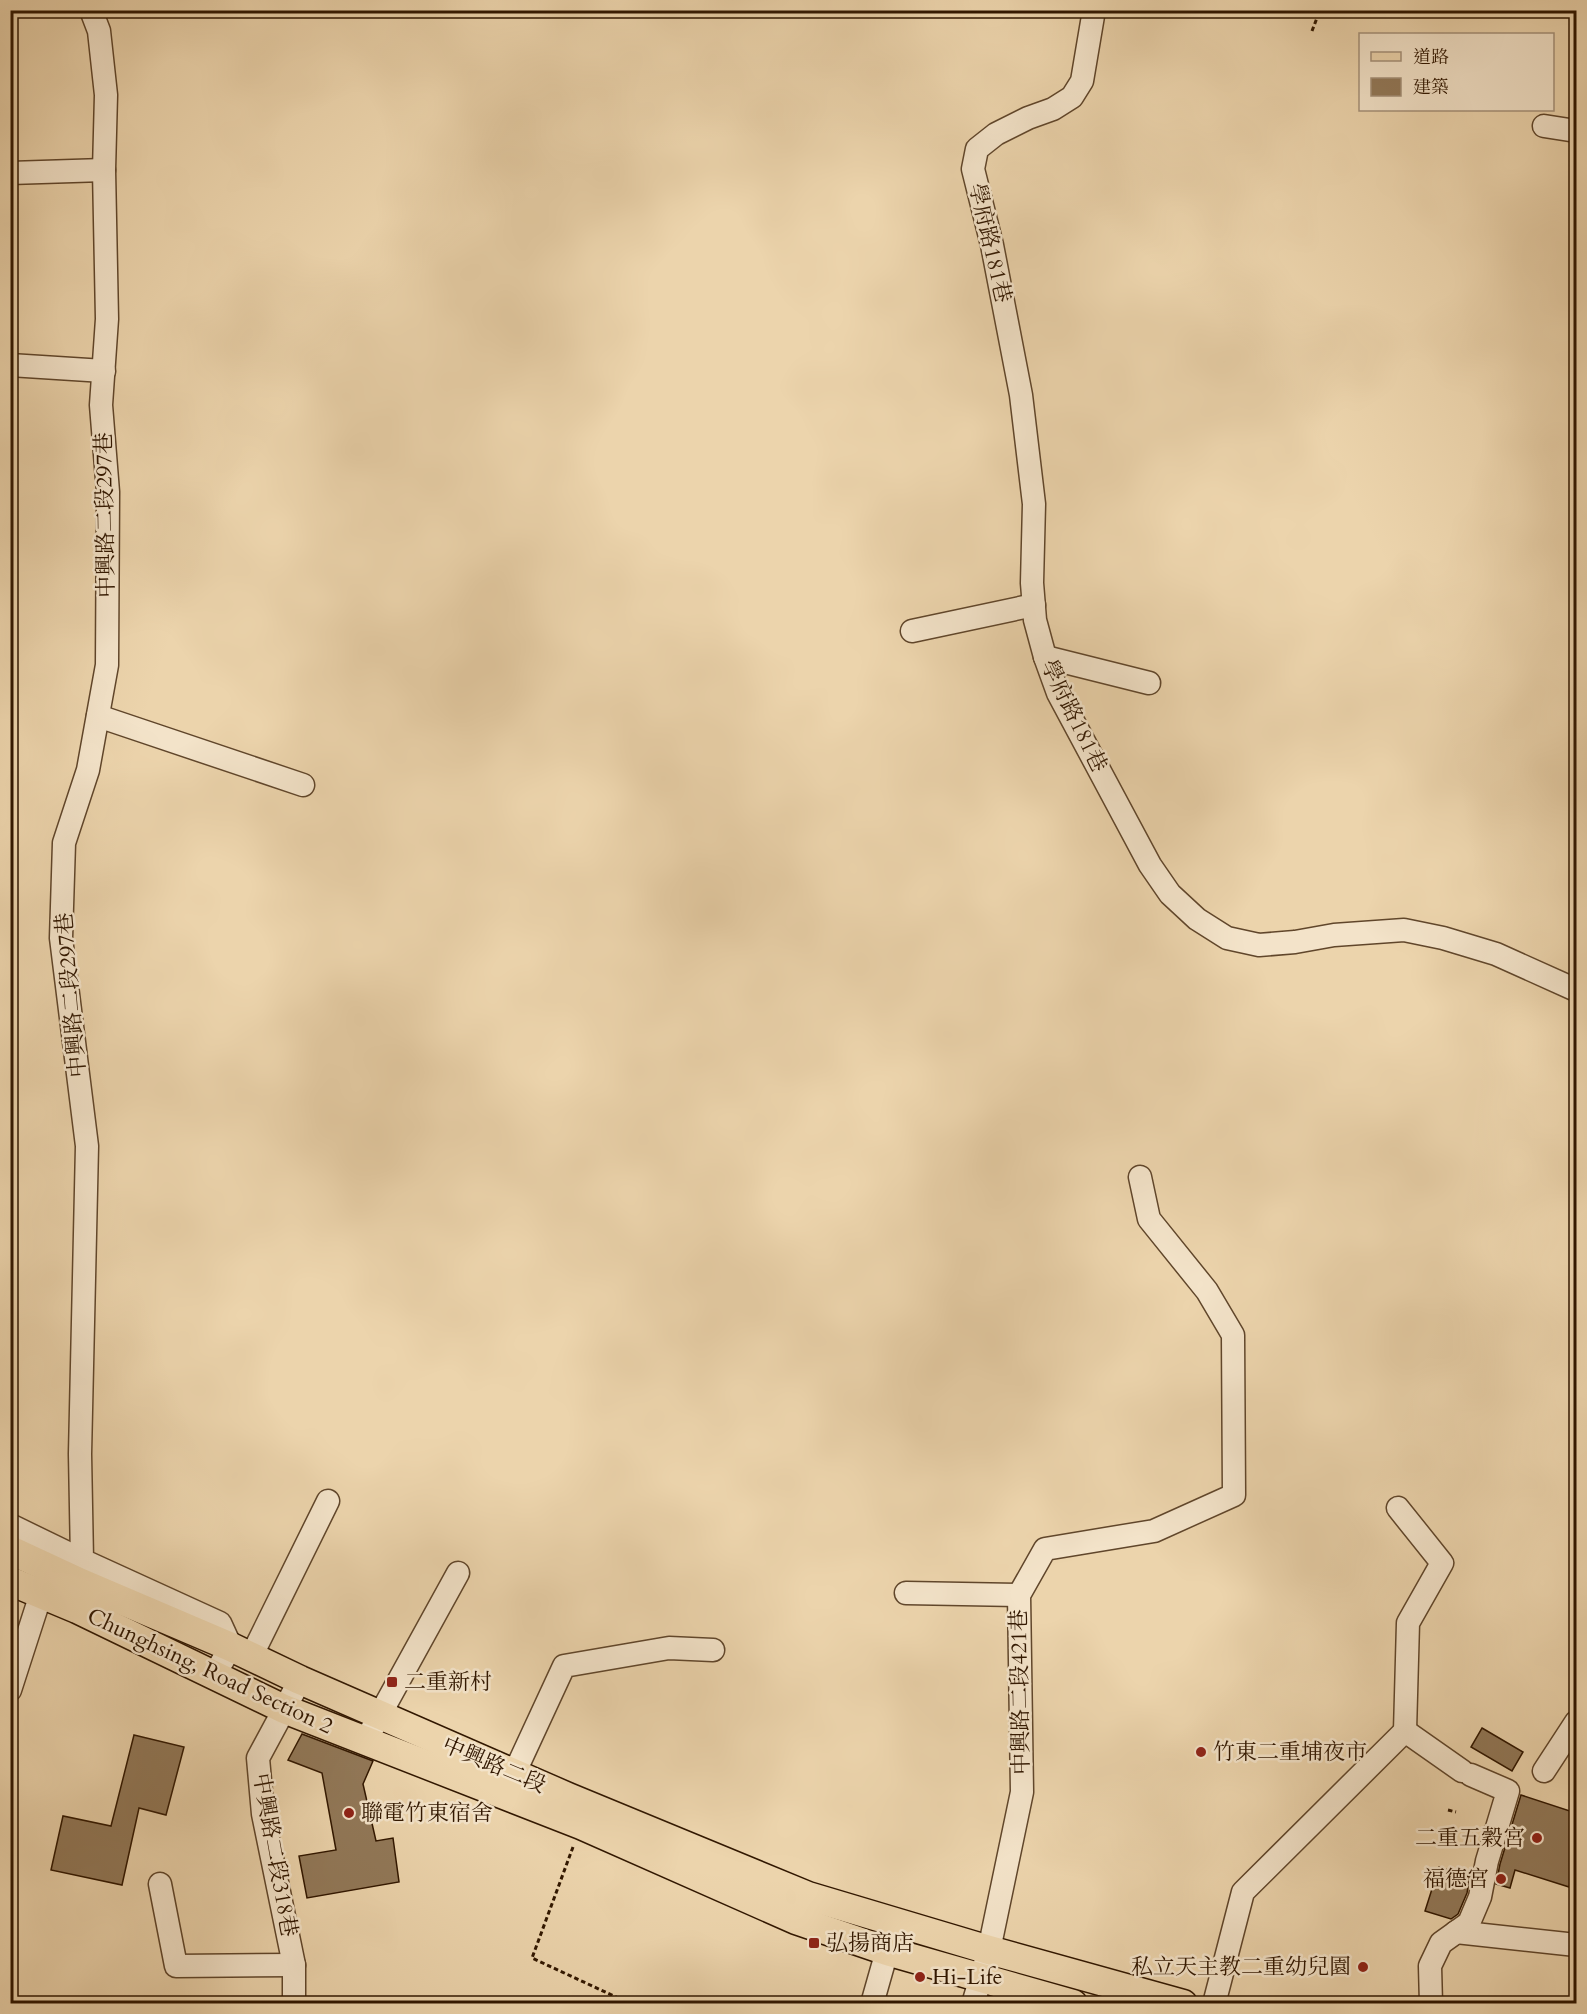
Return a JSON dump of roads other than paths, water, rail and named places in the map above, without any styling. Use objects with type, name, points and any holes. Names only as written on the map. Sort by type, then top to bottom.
[{"type":"main road","name":"中興路二段","points":[[10,1550],[48,1582],[241,1652],[300,1680],[372,1727],[514,1774],[585,1816],[808,1896],[1183,2004]]},
{"type":"main road","name":"Chunghsing, Road Section 2","points":[[10,1581],[48,1582],[214,1675],[284,1709],[372,1727],[585,1816],[796,1920],[887,1951],[977,1991],[1073,2004]]},
{"type":"street","name":"中興路二段297巷","points":[[82,1560],[80,1454],[87,1146],[61,938],[64,843],[88,770],[107,665],[108,492],[101,405],[107,319],[104,170],[106,95],[99,31],[91,10]]},
{"type":"street","name":"學府路181巷","points":[[1094,10],[1082,81],[1072,97],[1053,109],[996,134],[977,149],[973,169],[992,245],[1021,395],[1034,504],[1035,620],[1058,693],[1150,865],[1170,894],[1197,919],[1220,934],[1227,938],[1259,945],[1334,935],[1404,930],[1443,938],[1496,954],[1576,990]]},
{"type":"street","points":[[1544,126],[1576,130]]},
{"type":"street","points":[[10,173],[104,170]]},
{"type":"street","points":[[10,365],[104,371]]},
{"type":"street","points":[[912,631],[1034,605]]},
{"type":"street","points":[[1045,657],[1149,683]]},
{"type":"street","points":[[98,716],[303,785]]},
{"type":"street","name":"中興路二段421巷","points":[[977,1991],[989,1950],[1022,1792],[1019,1595],[1045,1549],[1154,1531],[1234,1495],[1233,1335],[1207,1291],[1149,1219],[1140,1178]]},
{"type":"street","points":[[214,1675],[241,1652],[328,1501]]},
{"type":"street","points":[[1214,2004],[1243,1892],[1406,1731],[1408,1623],[1442,1563],[1398,1508]]},
{"type":"street","points":[[10,1525],[220,1623],[241,1652]]},
{"type":"street","points":[[372,1727],[458,1573]]},
{"type":"street","points":[[10,1690],[48,1582]]},
{"type":"street","points":[[906,1593],[1019,1595]]},
{"type":"street","points":[[514,1774],[564,1666],[669,1648],[713,1650]]},
{"type":"street","name":"中興路二段318巷","points":[[294,2004],[294,1965],[263,1814],[258,1758],[300,1680]]},
{"type":"street","points":[[1544,1771],[1576,1722]]},
{"type":"street","points":[[1406,1731],[1466,1773],[1508,1791],[1487,1861],[1480,1897],[1469,1923],[1442,1943],[1430,1966],[1431,2004]]},
{"type":"street","points":[[160,1884],[176,1966],[294,1965]]},
{"type":"street","points":[[872,2004],[893,1922]]},
{"type":"street","points":[[1456,1932],[1576,1945]]},
{"type":"place","name":"二重新村","points":[[392,1682]]},
{"type":"place","name":"竹東二重埔夜市","points":[[1201,1752]]},
{"type":"place","name":"聯電竹東宿舍","points":[[349,1813]]},
{"type":"place","name":"二重五穀宮","points":[[1537,1838]]},
{"type":"place","name":"福德宮","points":[[1501,1879]]},
{"type":"place","name":"弘揚商店","points":[[814,1943]]},
{"type":"place","name":"私立天主教二重幼兒園","points":[[1363,1967]]},
{"type":"place","name":"Hi-Life","points":[[920,1977]]}]
